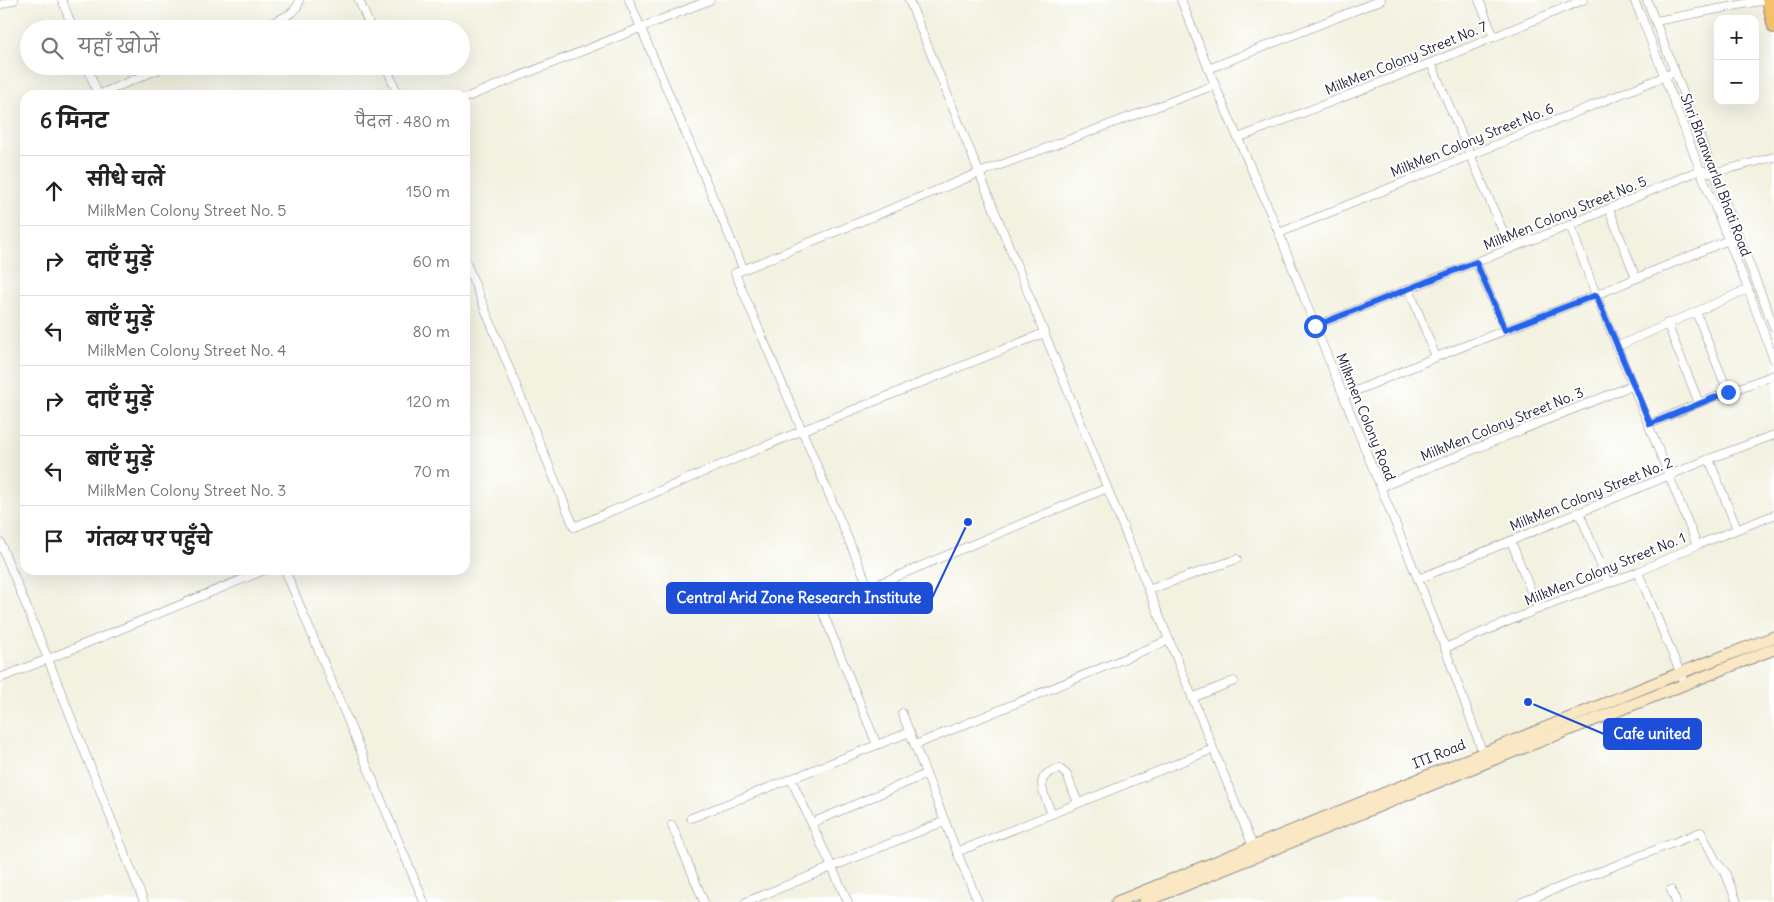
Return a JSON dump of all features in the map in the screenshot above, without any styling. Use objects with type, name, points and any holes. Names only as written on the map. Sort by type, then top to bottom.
[{"type":"main road","points":[[1766,0],[1774,27]]},
{"type":"street","points":[[0,6],[14,0]]},
{"type":"street","points":[[62,0],[70,20]]},
{"type":"street","points":[[276,20],[294,12],[300,4],[299,0]]},
{"type":"street","points":[[359,0],[367,20]]},
{"type":"street","points":[[629,0],[639,28],[743,268]]},
{"type":"street","points":[[470,96],[710,0]]},
{"type":"street","points":[[909,0],[1254,851]]},
{"type":"street","name":"Milkmen Colony Road","points":[[1181,0],[1208,69],[1279,233],[1418,579],[1485,758]]},
{"type":"street","points":[[1208,69],[1381,0]]},
{"type":"street","points":[[1479,0],[1494,37]]},
{"type":"street","name":"MilkMen Colony Street No. 7","points":[[1238,138],[1431,63],[1583,0]]},
{"type":"street","name":"Shri Bhanwarlal Bhati Road","points":[[1634,0],[1748,289],[1774,360]]},
{"type":"street","name":"Shri Bhanwarlal Bhati Road","points":[[1647,0],[1774,326]]},
{"type":"street","points":[[1656,21],[1766,0]]},
{"type":"street","points":[[1431,63],[1510,248]]},
{"type":"street","name":"MilkMen Colony Street No. 6","points":[[1279,233],[1675,72]]},
{"type":"street","points":[[90,75],[96,90]]},
{"type":"street","points":[[110,90],[145,75]]},
{"type":"street","points":[[390,75],[396,90]]},
{"type":"street","points":[[869,588],[735,273],[743,268],[979,173],[1215,85]]},
{"type":"street","points":[[1700,170],[1713,173],[1774,157]]},
{"type":"street","name":"MilkMen Colony Street No. 5","points":[[1315,326],[1570,225],[1700,170]]},
{"type":"street","points":[[1609,209],[1636,278]]},
{"type":"street","points":[[1570,225],[1596,295],[1650,424],[1697,545]]},
{"type":"street","points":[[1344,396],[1436,357],[1596,295],[1738,236]]},
{"type":"street","points":[[1476,262],[1505,330]]},
{"type":"street","points":[[470,272],[574,527],[802,431],[1044,333]]},
{"type":"street","points":[[1409,289],[1436,357]]},
{"type":"street","points":[[1618,346],[1748,289]]},
{"type":"street","points":[[1696,312],[1728,392]]},
{"type":"street","points":[[1667,323],[1699,403]]},
{"type":"street","points":[[1650,424],[1699,403],[1774,375]]},
{"type":"street","name":"MilkMen Colony Street No. 3","points":[[1381,487],[1633,385]]},
{"type":"street","name":"MilkMen Colony Street No. 2","points":[[1418,579],[1774,434]]},
{"type":"street","points":[[1709,459],[1737,529]]},
{"type":"street","points":[[877,745],[821,608],[1107,488]]},
{"type":"street","points":[[1579,512],[1608,583]]},
{"type":"street","name":"MilkMen Colony Street No. 1","points":[[1445,648],[1538,609],[1638,572],[1697,545],[1774,515]]},
{"type":"street","points":[[1511,541],[1538,609]]},
{"type":"street","points":[[0,542],[144,902]]},
{"type":"street","points":[[1148,590],[1188,578],[1237,559]]},
{"type":"street","points":[[1638,572],[1682,679]]},
{"type":"street","points":[[0,678],[253,575]]},
{"type":"street","points":[[287,575],[424,902]]},
{"type":"street","name":"ITI Road","points":[[1117,902],[1254,851],[1682,679],[1774,637]]},
{"type":"street","points":[[915,745],[1169,640]]},
{"type":"street","name":"ITI Road","points":[[1682,679],[1774,649]]},
{"type":"street","points":[[1192,698],[1234,681]]},
{"type":"street","points":[[902,713],[978,902]]},
{"type":"street","points":[[691,818],[910,732]]},
{"type":"street","points":[[957,852],[1213,749]]},
{"type":"street","points":[[1052,814],[1041,784],[1042,778],[1054,770],[1060,769],[1067,775],[1078,803]]},
{"type":"street","points":[[812,823],[926,774]]},
{"type":"street","points":[[791,779],[848,902]]},
{"type":"street","points":[[746,902],[945,821]]},
{"type":"street","points":[[672,824],[704,902]]},
{"type":"street","points":[[1522,902],[1701,832],[1716,861],[1725,872],[1737,902]]},
{"type":"street","name":"ITI Road","points":[[1144,902],[1254,851]]},
{"type":"street","points":[[1671,890],[1676,902]]},
{"type":"place","name":"Central Arid Zone Research Institute","points":[[968,522]]},
{"type":"place","name":"Cafe united","points":[[1528,702]]},
{"type":"route","points":[[1315,326],[1476,262],[1505,330],[1596,295],[1650,424],[1728,392]]}]
